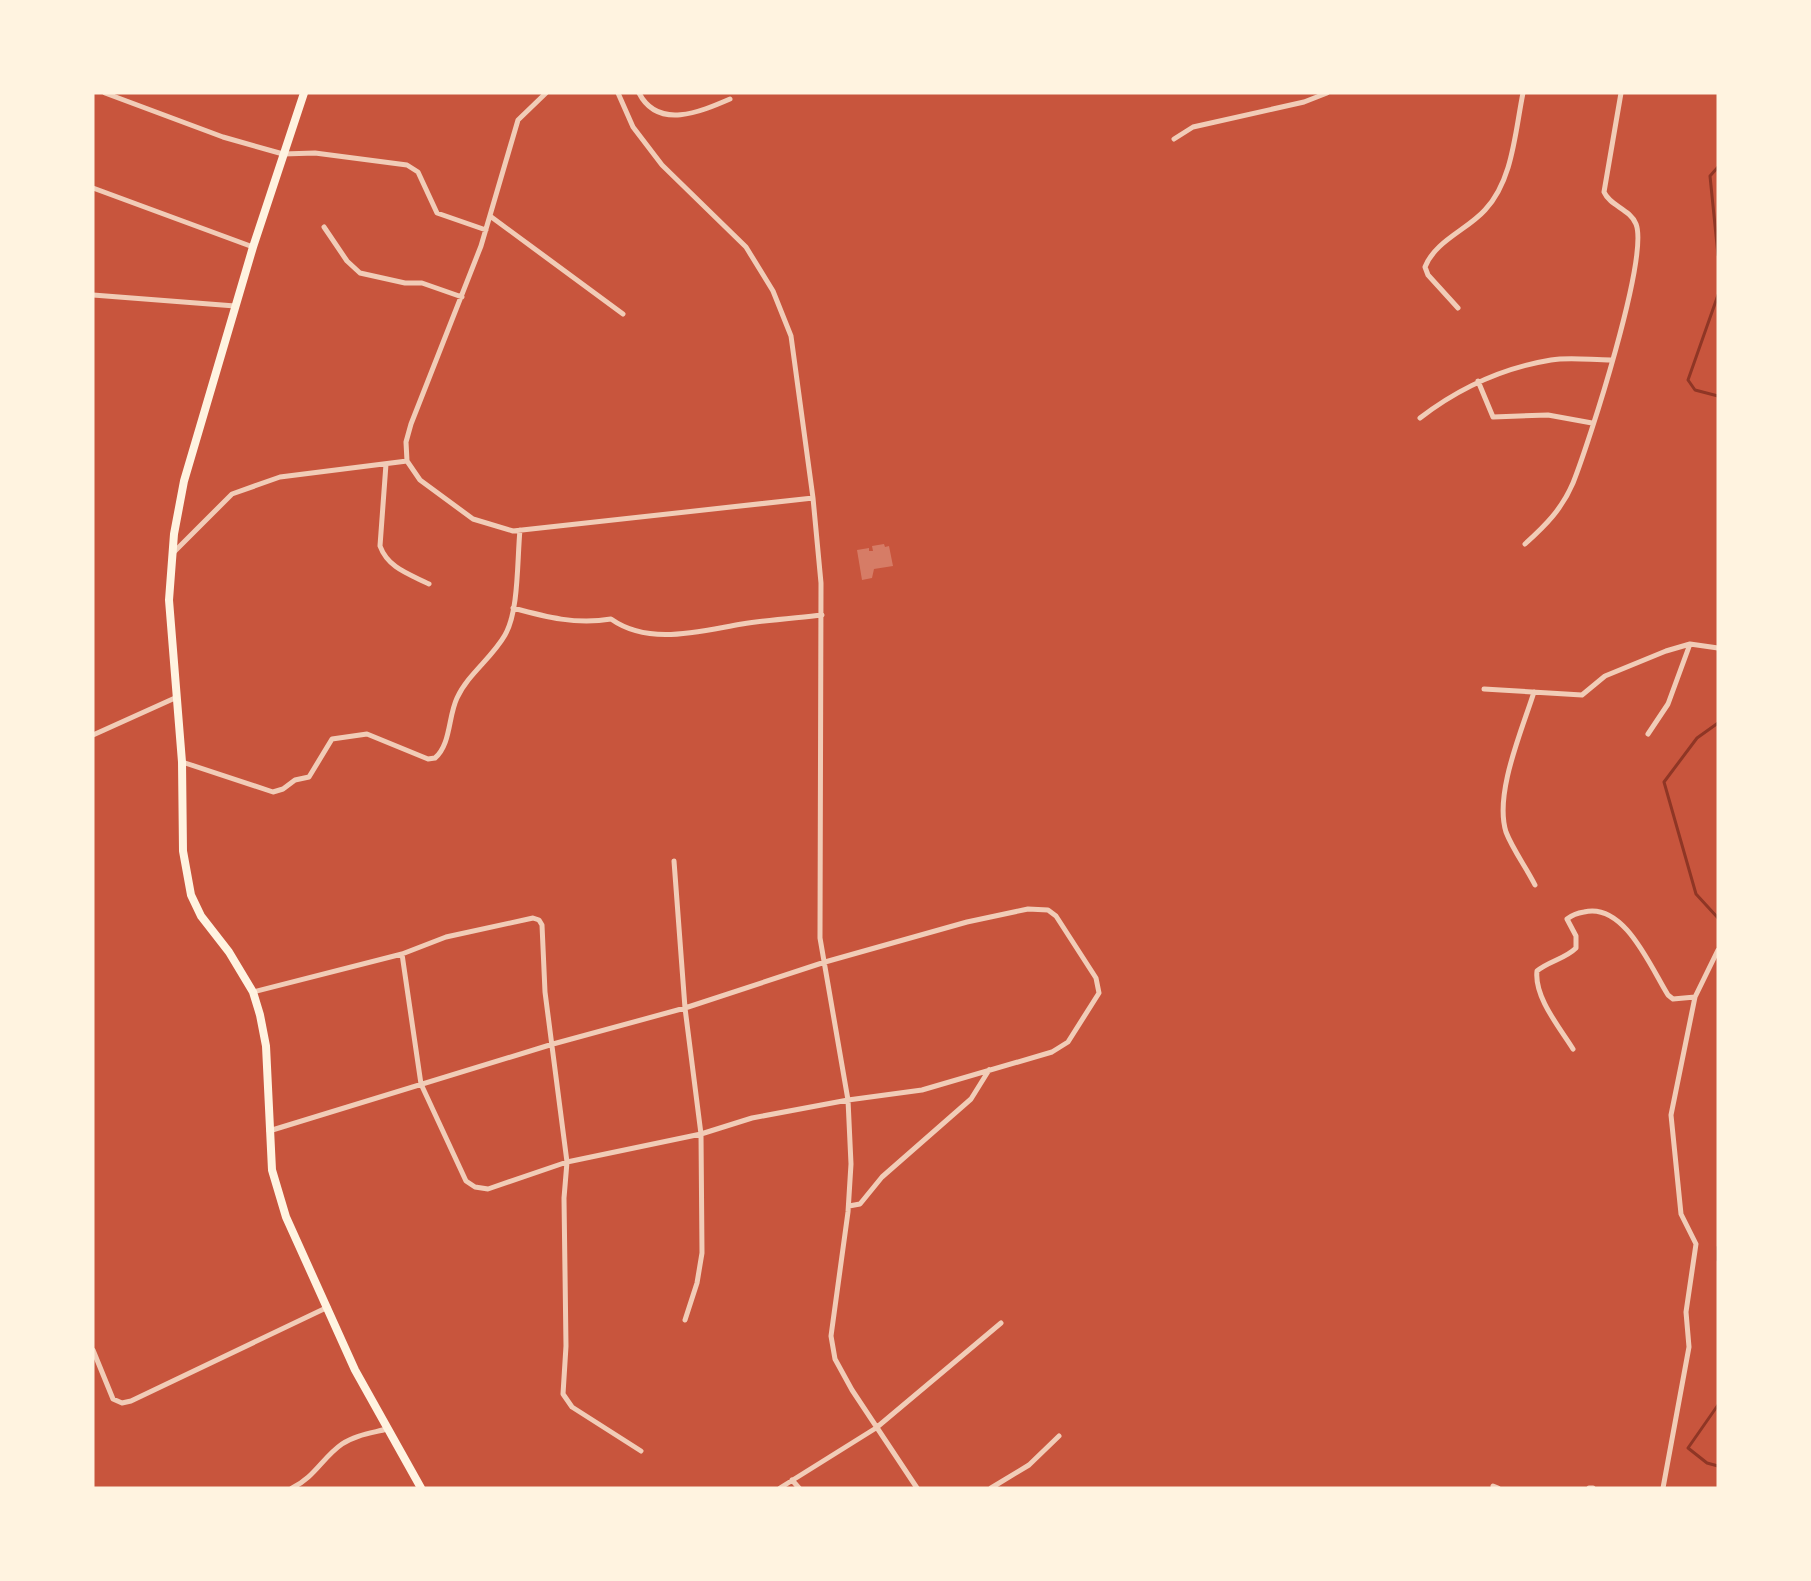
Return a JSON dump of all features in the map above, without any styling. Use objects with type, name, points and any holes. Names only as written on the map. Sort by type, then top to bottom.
[{"type":"main road","points":[[304,93],[252,247],[184,481],[172,554],[170,600],[175,698],[182,762],[183,851],[191,895],[201,916],[229,952],[253,992],[266,1046],[272,1170],[286,1217],[355,1370],[421,1488]]},
{"type":"street","points":[[105,93],[223,137],[283,154],[315,153],[407,165],[418,172],[437,213],[486,230]]},
{"type":"street","points":[[546,93],[518,120],[486,230],[411,424],[406,442],[407,461],[420,480],[473,519],[493,526],[520,530],[813,498]]},
{"type":"street","points":[[618,93],[633,127],[662,165],[746,248],[773,291],[791,336],[813,498],[822,615],[819,911],[825,962],[848,1100],[851,1164],[849,1206],[831,1336],[835,1359],[876,1428],[917,1488]]},
{"type":"street","points":[[639,93],[654,112],[682,116],[730,99]]},
{"type":"street","points":[[1174,139],[1192,127],[1304,102],[1327,93]]},
{"type":"street","points":[[1458,308],[1428,275],[1425,267],[1434,253],[1484,212],[1498,195],[1505,177],[1523,93]]},
{"type":"street","points":[[1525,544],[1551,521],[1565,502],[1580,466],[1638,256],[1635,223],[1628,214],[1606,198],[1604,192],[1621,93]]},
{"type":"street","points":[[93,188],[252,247]]},
{"type":"street","points":[[490,216],[623,314]]},
{"type":"street","points":[[324,227],[347,261],[360,273],[405,283],[422,283],[462,297]]},
{"type":"street","points":[[93,295],[235,306]]},
{"type":"street","points":[[1420,418],[1446,398],[1478,381],[1551,360],[1611,360]]},
{"type":"street","points":[[1478,381],[1493,417],[1548,415],[1592,423]]},
{"type":"street","points":[[172,554],[232,494],[280,477],[407,461]]},
{"type":"street","points":[[386,464],[380,546],[393,566],[429,584]]},
{"type":"street","points":[[182,762],[273,792],[283,789],[295,780],[309,777],[332,740],[367,734],[428,759],[435,758],[445,743],[456,699],[505,636],[513,608],[520,530]]},
{"type":"street","points":[[513,608],[559,620],[590,622],[611,618],[624,628],[680,636],[741,624],[822,615]]},
{"type":"street","points":[[1484,689],[1582,695],[1605,676],[1690,644],[1718,648]]},
{"type":"street","points":[[1647,734],[1668,704],[1690,644]]},
{"type":"street","points":[[1534,692],[1504,789],[1502,813],[1507,833],[1535,885]]},
{"type":"street","points":[[93,735],[175,698]]},
{"type":"street","points":[[674,861],[685,1008],[701,1134],[702,1253],[697,1283],[685,1320]]},
{"type":"street","points":[[269,1131],[421,1084],[553,1044],[685,1008],[825,962],[967,922],[1028,909],[1048,910],[1056,916],[1096,978],[1099,993],[1068,1042],[1052,1052],[922,1090],[848,1100],[752,1118],[701,1134],[567,1162],[488,1189],[475,1187],[466,1181],[421,1084],[402,954]]},
{"type":"street","points":[[1572,1049],[1542,996],[1536,979],[1537,971],[1546,964],[1569,955],[1576,948],[1576,936],[1568,923],[1570,916],[1590,910],[1603,911],[1614,916],[1636,941],[1668,995],[1673,999],[1695,997]]},
{"type":"street","points":[[253,992],[402,954],[446,936],[533,918],[539,920],[542,925],[545,992],[567,1162],[564,1198],[566,1346],[563,1394],[572,1407],[641,1451]]},
{"type":"street","points":[[1663,1488],[1689,1347],[1686,1312],[1696,1244],[1681,1214],[1671,1115],[1695,997],[1718,950]]},
{"type":"street","points":[[849,1206],[860,1204],[882,1177],[971,1099],[989,1070]]},
{"type":"street","points":[[93,1350],[113,1399],[122,1403],[131,1401],[328,1307]]},
{"type":"street","points":[[780,1488],[876,1428],[1001,1323]]},
{"type":"street","points":[[292,1488],[304,1483],[341,1445],[363,1435],[387,1429]]},
{"type":"street","points":[[991,1488],[1029,1465],[1059,1436]]},
{"type":"street","points":[[792,1480],[799,1488]]},
{"type":"building","points":[[884,544],[885,547],[889,546],[893,566],[874,569],[872,578],[862,580],[857,550],[869,548],[869,551],[873,551],[872,546]]},
{"type":"waterway","points":[[1718,167],[1710,176],[1718,255]]},
{"type":"waterway","points":[[1718,295],[1688,380],[1695,390],[1718,396]]},
{"type":"waterway","points":[[1718,723],[1697,738],[1664,782],[1696,894],[1718,918]]},
{"type":"waterway","points":[[1718,1247],[1718,1260]]},
{"type":"waterway","points":[[1718,1405],[1688,1448],[1707,1463],[1718,1466]]}]
